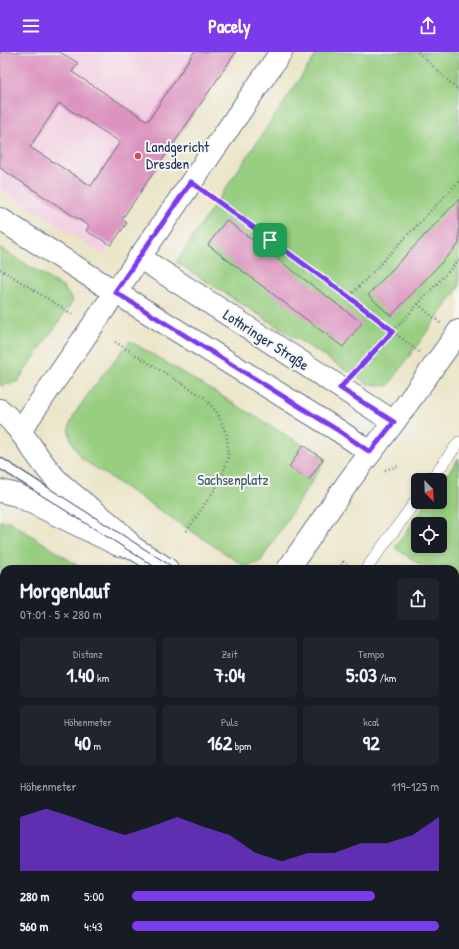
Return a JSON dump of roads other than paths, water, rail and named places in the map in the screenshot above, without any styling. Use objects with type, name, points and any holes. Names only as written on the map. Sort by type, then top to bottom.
[{"type":"street","points":[[20,431],[281,52]]},
{"type":"street","points":[[0,219],[339,431],[370,452]]},
{"type":"street","name":"Lothringer Straße","points":[[139,257],[394,422]]},
{"type":"street","points":[[291,565],[348,481],[394,422],[457,334]]},
{"type":"street","points":[[0,410],[20,431],[42,462],[56,478],[70,492],[125,537],[132,547]]},
{"type":"street","points":[[0,490],[17,495],[119,545],[132,547],[161,565]]},
{"type":"lane","points":[[436,473],[459,442]]},
{"type":"lane","points":[[0,463],[132,547]]},
{"type":"lane","points":[[369,565],[411,508]]},
{"type":"tram line","points":[[0,457],[170,565]]},
{"type":"tram line","points":[[0,469],[152,565]]},
{"type":"place","name":"Landgericht Dresden","points":[[138,156]]},
{"type":"park label","name":"Sachsenplatz","points":[[233,480]]}]
